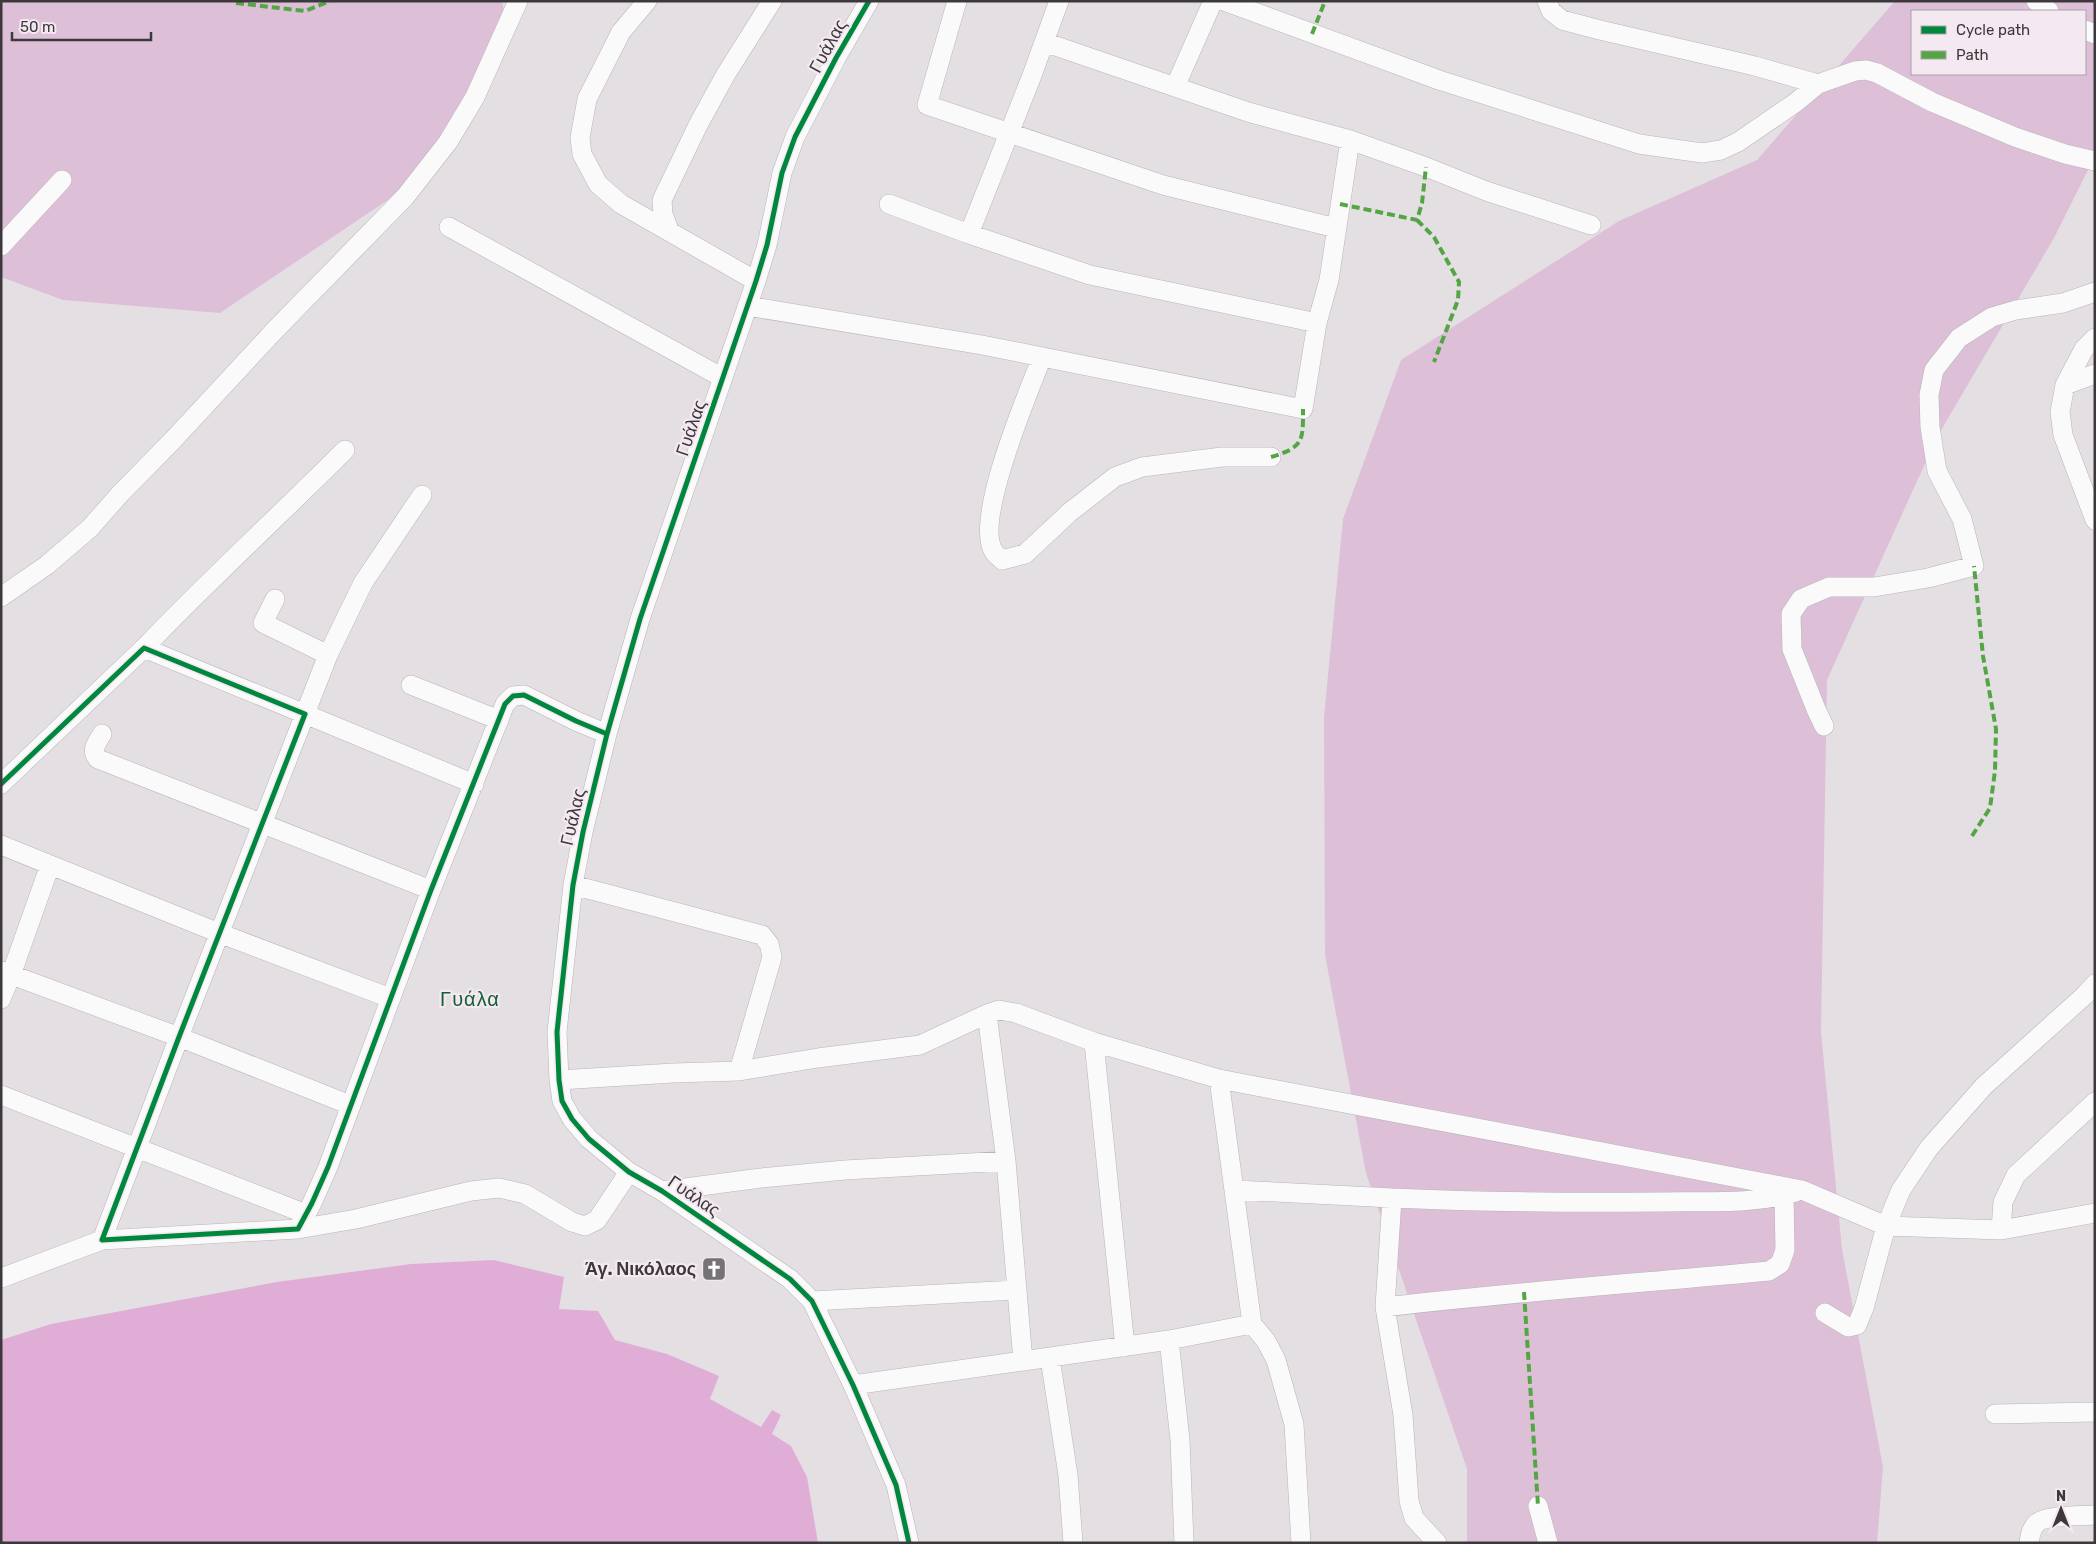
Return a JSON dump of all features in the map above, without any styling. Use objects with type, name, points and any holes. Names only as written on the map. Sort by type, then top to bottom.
[{"type":"street","points":[[4,592],[47,565],[90,528],[262,343],[405,197],[448,142],[475,96],[518,1]]},
{"type":"street","points":[[647,1],[621,32],[587,99],[580,138],[582,154],[598,184],[621,204],[756,281]]},
{"type":"street","points":[[669,230],[663,214],[662,200],[698,125],[772,1]]},
{"type":"street","name":"Γυάλας","points":[[869,1],[836,58],[796,137],[782,173],[767,245],[756,281],[640,619],[607,734],[583,832],[573,885],[557,1032],[562,1102],[572,1119],[589,1139],[629,1172],[662,1191],[790,1279],[812,1301],[854,1385],[896,1485],[910,1543]]},
{"type":"street","points":[[957,1],[927,105],[1164,186],[1336,228]]},
{"type":"street","points":[[969,234],[1059,1]]},
{"type":"street","points":[[1175,87],[1213,1]]},
{"type":"street","points":[[1224,1],[1439,80],[1639,144],[1702,153],[1721,150],[1738,142],[1795,103],[1818,84],[1855,71],[1866,70],[1877,73],[1932,102],[2015,137],[2065,154],[2095,161]]},
{"type":"street","points":[[1547,1],[1551,11],[1562,20],[1755,66],[1818,84]]},
{"type":"street","points":[[2036,1],[2048,10]]},
{"type":"street","points":[[1044,42],[1248,112],[1350,140],[1486,191],[1591,225]]},
{"type":"street","points":[[747,306],[982,345],[1303,409],[1317,323],[1329,280],[1350,140]]},
{"type":"street","points":[[1,246],[62,180]]},
{"type":"street","points":[[889,204],[969,234],[1090,275],[1317,323]]},
{"type":"street","points":[[449,227],[722,378]]},
{"type":"street","points":[[1824,726],[1792,649],[1791,614],[1802,600],[1829,588],[1874,587],[1928,578],[1974,566],[1962,519],[1937,471],[1930,427],[1928,395],[1934,370],[1959,338],[1992,317],[2016,310],[2063,303],[2095,292]]},
{"type":"street","points":[[2095,338],[2084,349],[2065,385],[2060,412],[2063,435],[2095,520]]},
{"type":"street","points":[[1042,357],[993,496],[990,534],[993,552],[1002,560],[1026,554],[1070,512],[1115,477],[1142,467],[1204,459],[1271,457]]},
{"type":"street","points":[[2065,385],[2095,374]]},
{"type":"street","points":[[1,784],[144,648],[190,600],[271,524],[345,450]]},
{"type":"street","points":[[102,1240],[179,1036],[328,655],[362,582],[422,495]]},
{"type":"street","points":[[275,599],[263,623],[328,655]]},
{"type":"street","points":[[144,648],[474,784]]},
{"type":"street","points":[[411,685],[499,720]]},
{"type":"street","points":[[302,1221],[328,1167],[431,890],[505,704],[513,696],[524,695],[607,734]]},
{"type":"street","points":[[102,734],[93,749],[94,755],[98,759],[431,890]]},
{"type":"street","points":[[1,845],[219,933],[390,998]]},
{"type":"street","points":[[1,999],[6,973],[50,865]]},
{"type":"street","points":[[573,885],[762,935],[769,944],[772,957],[739,1071]]},
{"type":"street","points":[[6,973],[179,1036],[350,1105]]},
{"type":"street","points":[[1825,1313],[1848,1327],[1857,1325],[1862,1314],[1886,1226],[1902,1190],[1929,1148],[1984,1086],[2095,984]]},
{"type":"street","points":[[559,1080],[739,1071],[920,1044],[999,1010],[1016,1013],[1094,1042],[1219,1079],[1802,1190],[1886,1226],[2000,1230],[2095,1214]]},
{"type":"street","points":[[987,1014],[1006,1161],[1023,1361]]},
{"type":"street","points":[[1094,1042],[1125,1347]]},
{"type":"street","points":[[1219,1079],[1252,1324],[1266,1341],[1276,1360],[1294,1424],[1296,1486],[1301,1543]]},
{"type":"street","points":[[1,1095],[136,1148],[302,1221]]},
{"type":"street","points":[[2000,1230],[2003,1202],[2016,1175],[2095,1102]]},
{"type":"street","points":[[662,1191],[761,1178],[845,1170],[1006,1161]]},
{"type":"street","points":[[5,1272],[102,1240],[302,1221],[356,1219],[471,1191],[499,1188],[525,1194],[572,1222],[586,1226],[597,1220],[629,1172]]},
{"type":"street","points":[[1235,1190],[1392,1198],[1562,1203],[1735,1202],[1784,1195],[1802,1190]]},
{"type":"street","points":[[1385,1307],[1514,1293],[1625,1285],[1769,1271],[1780,1264],[1785,1250],[1784,1195]]},
{"type":"street","points":[[1392,1198],[1385,1307],[1403,1415],[1409,1501],[1414,1518],[1437,1543]]},
{"type":"street","points":[[812,1301],[1016,1290]]},
{"type":"street","points":[[854,1385],[1125,1347],[1252,1324]]},
{"type":"street","points":[[1169,1340],[1180,1440],[1184,1543]]},
{"type":"street","points":[[1050,1358],[1068,1475],[1073,1543]]},
{"type":"street","points":[[1995,1414],[2095,1412]]},
{"type":"street","points":[[1538,1506],[1548,1543]]},
{"type":"street","points":[[2029,1543],[2031,1531],[2036,1522],[2044,1519],[2095,1514]]},
{"type":"shaded area","points":[[1,1],[502,1],[506,22],[416,181],[220,313],[63,300],[1,277]]},
{"type":"shaded area","points":[[1895,1],[2095,1],[2095,156],[2054,238],[1937,437],[1827,680],[1821,1032],[1842,1249],[1883,1467],[1877,1543],[1467,1543],[1467,1469],[1366,1173],[1325,955],[1324,717],[1343,519],[1401,360],[1619,221],[1757,160]]},
{"type":"shaded area","points":[[494,1260],[564,1277],[559,1309],[598,1311],[615,1340],[667,1354],[719,1376],[710,1399],[761,1427],[772,1410],[781,1415],[772,1434],[791,1446],[807,1477],[818,1543],[1,1543],[1,1340],[51,1324],[277,1282],[411,1264]]},
{"type":"marked path","points":[[236,3],[305,11],[330,1]]},
{"type":"marked path","points":[[1312,34],[1325,1]]},
{"type":"marked path","points":[[1340,204],[1417,220],[1422,203],[1426,167]]},
{"type":"marked path","points":[[1417,220],[1434,237],[1459,282],[1458,300],[1434,362]]},
{"type":"marked path","points":[[1271,457],[1296,446],[1302,436],[1303,409]]},
{"type":"marked path","points":[[1972,836],[1990,808],[1995,771],[1996,729],[1983,656],[1974,566]]},
{"type":"marked path","points":[[1524,1292],[1538,1506]]},
{"type":"cycle path","points":[[869,1],[836,58],[795,137],[782,173],[767,245],[756,281],[640,619],[607,734],[583,832],[573,885],[557,1032],[562,1101],[572,1119],[589,1139],[629,1172],[662,1191],[790,1279],[812,1301],[853,1385],[896,1485],[909,1543]]},
{"type":"cycle path","points":[[1,784],[144,648],[305,714],[102,1240],[298,1229],[328,1167],[431,890],[505,704],[513,696],[524,695],[607,734]]},
{"type":"place","name":"Άγ. Νικόλαος","points":[[714,1269]]},
{"type":"district","name":"Γυάλα","points":[[470,999]]}]
